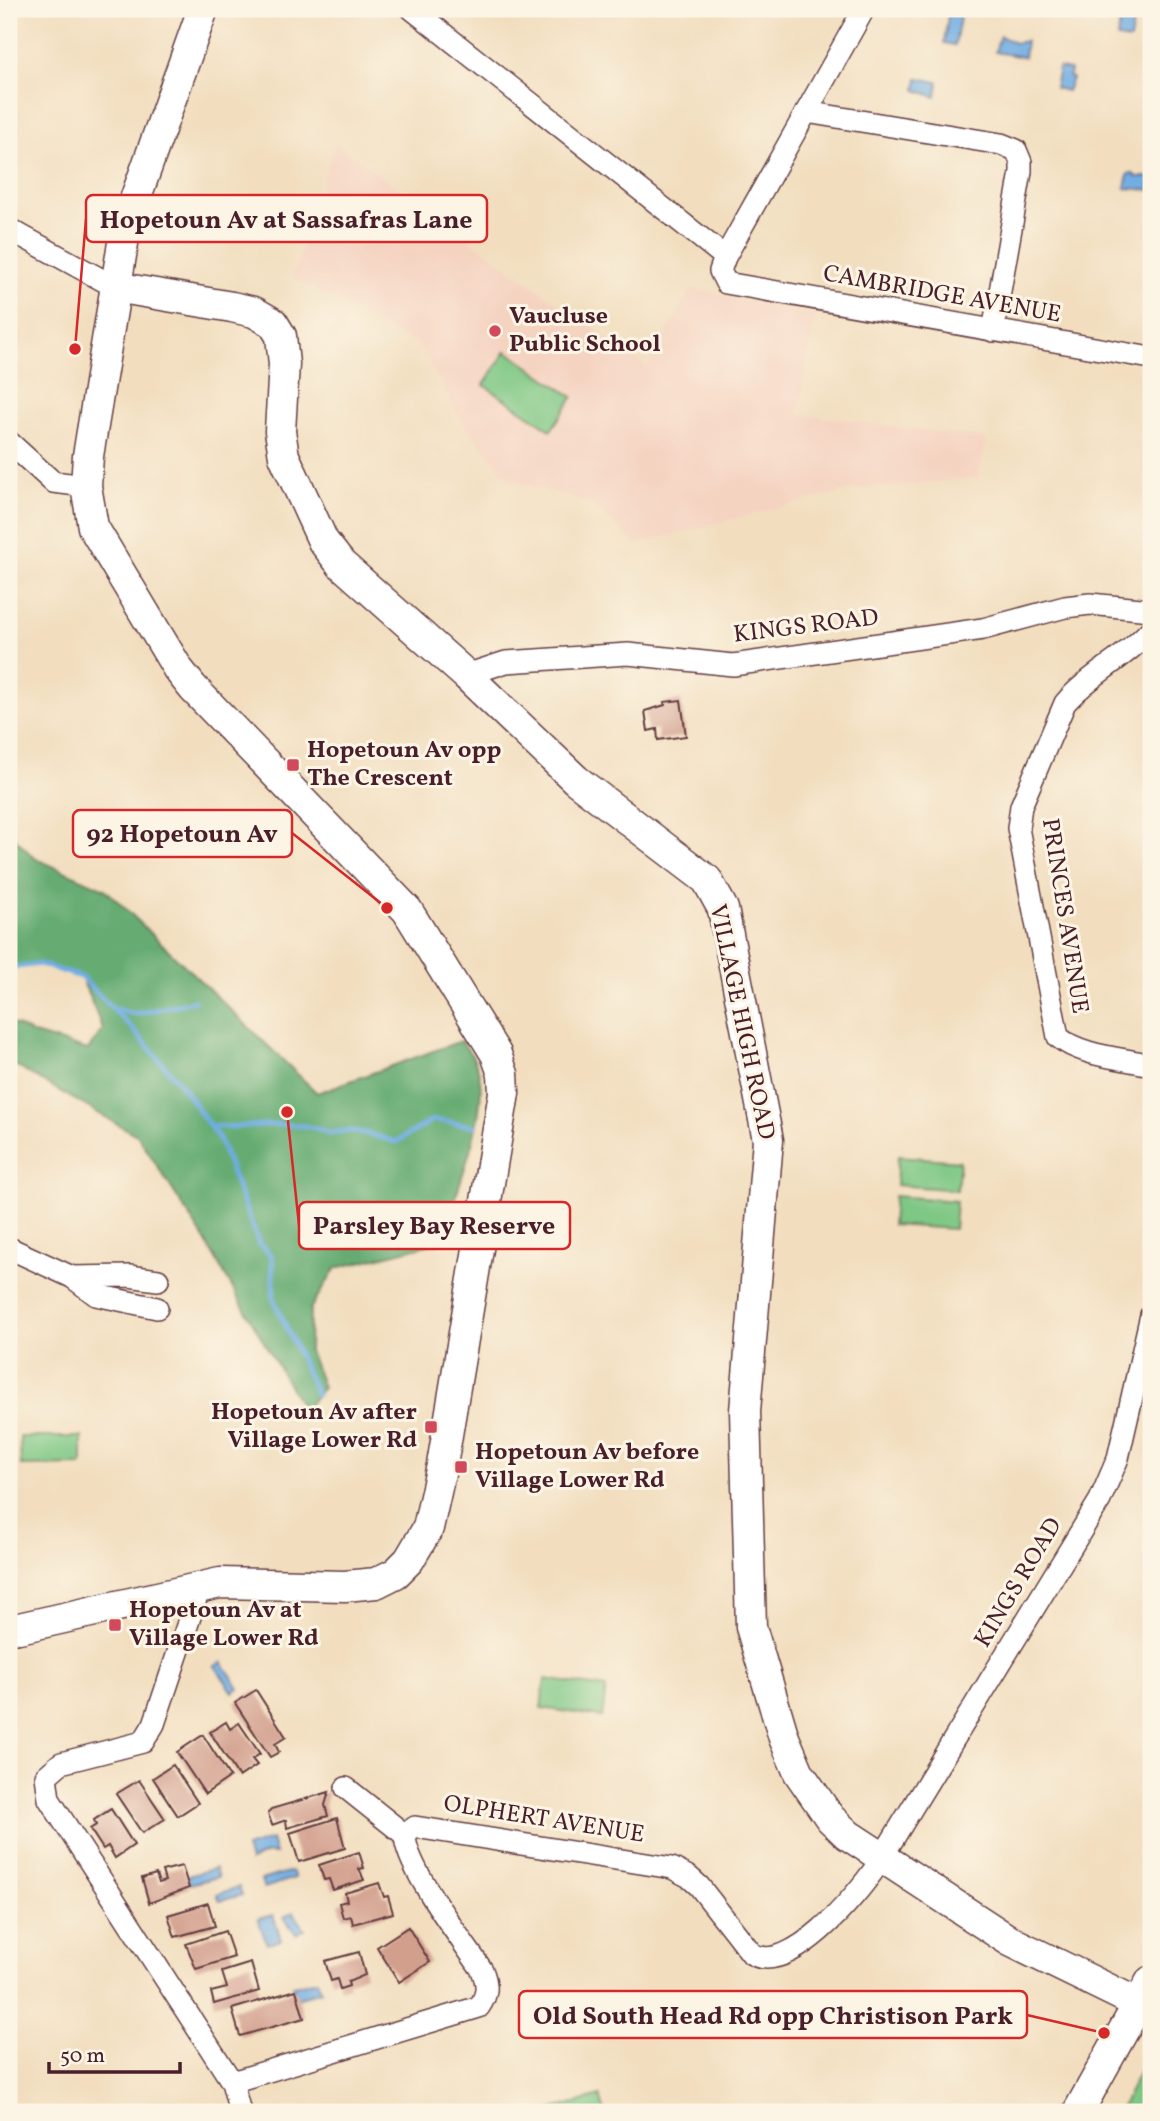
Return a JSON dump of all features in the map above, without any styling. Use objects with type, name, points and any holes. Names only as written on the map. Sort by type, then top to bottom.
[{"type":"street","points":[[12,1628],[237,1581],[345,1586],[376,1583],[396,1573],[421,1544],[428,1528],[442,1465],[504,1083],[496,1054],[407,910],[178,669],[93,527],[86,486],[126,225],[203,9]]},
{"type":"street","points":[[412,9],[725,257],[864,9]]},
{"type":"street","points":[[806,112],[1001,144],[1016,150],[1021,162],[1021,173],[993,331]]},
{"type":"street","points":[[9,229],[115,287]]},
{"type":"street","name":"CAMBRIDGE AVENUE","points":[[725,257],[720,271],[726,283],[1151,358]]},
{"type":"street","name":"VILLAGE HIGH ROAD","points":[[115,287],[254,312],[273,323],[281,336],[283,355],[280,431],[284,456],[323,541],[341,564],[466,675],[576,780],[707,880],[723,909],[768,1140],[745,1410],[751,1627],[785,1738],[799,1773],[830,1818],[881,1857],[1010,1941],[1145,1993]]},
{"type":"street","points":[[9,442],[57,484],[86,486]]},
{"type":"street","name":"KINGS ROAD","points":[[466,675],[506,662],[628,654],[733,665],[983,629],[1065,607],[1090,604],[1151,610]]},
{"type":"street","name":"PRINCES AVENUE","points":[[1151,629],[1140,642],[1077,690],[1065,703],[1021,806],[1018,828],[1058,1037],[1081,1049],[1151,1065]]},
{"type":"street","points":[[9,1248],[72,1278],[96,1295],[158,1308]]},
{"type":"street","points":[[72,1278],[128,1276],[158,1280]]},
{"type":"street","name":"KINGS ROAD","points":[[881,1857],[1110,1483],[1148,1342],[1151,1315]]},
{"type":"street","points":[[200,1587],[154,1724],[143,1742],[61,1763],[46,1776],[45,1787],[55,1808],[232,2082],[240,2112]]},
{"type":"street","points":[[232,2082],[479,2007],[486,1997],[487,1984],[482,1970],[415,1868],[405,1835],[346,1788]]},
{"type":"street","name":"OLPHERT AVENUE","points":[[405,1835],[410,1829],[424,1828],[672,1868],[689,1877],[745,1947],[764,1960],[786,1955],[798,1947],[858,1892],[881,1857]]},
{"type":"street","points":[[1078,2112],[1145,1993]]},
{"type":"shaded area","name":"Vaucluse Public School","points":[[335,143],[647,367],[692,288],[815,316],[798,414],[987,439],[978,478],[849,490],[637,544],[588,502],[509,480],[462,421],[420,346],[292,277]]},
{"type":"green space","points":[[506,351],[573,397],[551,430],[484,385]]},
{"type":"green space","points":[[9,832],[34,858],[105,889],[317,1093],[461,1041],[475,1060],[481,1091],[479,1111],[468,1158],[440,1242],[336,1268],[310,1309],[309,1351],[323,1387],[304,1411],[204,1239],[138,1136],[9,1062],[9,1022],[34,1034],[88,1050],[103,1029],[81,977],[40,964],[9,968]]},
{"type":"green space","points":[[898,1156],[960,1161],[957,1190],[896,1185]]},
{"type":"green space","points":[[894,1196],[956,1201],[954,1229],[892,1225]]},
{"type":"green space","points":[[20,1437],[82,1437],[82,1465],[21,1466]]},
{"type":"green space","points":[[545,1679],[606,1688],[602,1717],[541,1708]]},
{"type":"green space","points":[[1151,2047],[1151,2112],[1119,2112]]},
{"type":"green space","points":[[600,2096],[605,2112],[544,2112]]},
{"type":"water","points":[[949,10],[961,12],[955,45],[944,43]]},
{"type":"water","points":[[1122,11],[1135,13],[1130,40],[1117,38]]},
{"type":"water","points":[[1000,36],[1015,43],[1026,41],[1024,57],[995,52]]},
{"type":"water","points":[[1059,68],[1070,70],[1069,77],[1072,78],[1067,91],[1055,88]]},
{"type":"water","points":[[918,78],[938,82],[936,97],[916,90]]},
{"type":"water","points":[[1132,173],[1137,177],[1151,177],[1150,190],[1125,188],[1128,174]]},
{"type":"water","points":[[222,1662],[239,1688],[233,1692],[215,1666]]},
{"type":"water","points":[[271,1840],[275,1854],[267,1853],[250,1861],[246,1848]]},
{"type":"water","points":[[215,1868],[218,1877],[190,1884],[188,1876]]},
{"type":"water","points":[[292,1871],[295,1878],[264,1888],[261,1880]]},
{"type":"water","points":[[239,1887],[242,1895],[220,1901],[217,1894]]},
{"type":"water","points":[[293,1912],[305,1929],[296,1934],[284,1917]]},
{"type":"water","points":[[273,1915],[281,1940],[267,1944],[258,1919]]},
{"type":"water","points":[[317,1980],[321,1991],[296,1998],[293,1986]]},
{"type":"building","points":[[681,700],[686,736],[658,740],[657,729],[648,731],[645,711],[665,705],[664,702]]},
{"type":"building","points":[[256,1690],[286,1737],[275,1744],[279,1752],[270,1757],[235,1703]]},
{"type":"building","points":[[226,1722],[230,1729],[239,1723],[260,1754],[252,1759],[257,1765],[239,1777],[210,1732]]},
{"type":"building","points":[[203,1735],[230,1777],[205,1794],[177,1752]]},
{"type":"building","points":[[173,1765],[198,1803],[178,1816],[153,1778]]},
{"type":"building","points":[[139,1780],[165,1819],[142,1833],[116,1794]]},
{"type":"building","points":[[329,1792],[325,1805],[328,1816],[287,1828],[286,1820],[272,1825],[268,1813],[271,1809]]},
{"type":"building","points":[[111,1809],[134,1845],[115,1858],[108,1846],[103,1849],[90,1829],[96,1825],[94,1820]]},
{"type":"building","points":[[337,1818],[345,1848],[299,1862],[290,1833]]},
{"type":"building","points":[[359,1852],[364,1868],[359,1869],[364,1880],[333,1890],[329,1879],[324,1880],[319,1865]]},
{"type":"building","points":[[182,1866],[189,1888],[149,1903],[142,1878],[156,1874],[159,1883],[165,1881],[162,1871]]},
{"type":"building","points":[[379,1883],[384,1897],[388,1896],[393,1913],[353,1924],[351,1916],[343,1918],[339,1903],[347,1901],[345,1893]]},
{"type":"building","points":[[208,1903],[215,1926],[175,1937],[168,1915]]},
{"type":"building","points":[[408,1927],[430,1962],[399,1982],[377,1947]]},
{"type":"building","points":[[225,1931],[234,1957],[196,1969],[186,1944]]},
{"type":"building","points":[[359,1952],[365,1975],[348,1982],[349,1986],[340,1989],[337,1979],[331,1981],[325,1961]]},
{"type":"building","points":[[251,1963],[259,1991],[214,2004],[211,1992],[227,1988],[222,1972]]},
{"type":"building","points":[[296,1990],[304,2018],[240,2036],[232,2009]]},
{"type":"waterway","points":[[9,968],[40,964],[81,977],[132,1028],[181,1085],[219,1139],[259,1244],[272,1256],[274,1300],[317,1395]]},
{"type":"waterway","points":[[115,1009],[136,1014],[194,1001]]},
{"type":"waterway","points":[[210,1126],[303,1126],[330,1134],[355,1131],[396,1142],[433,1120],[475,1126]]},
{"type":"place","name":"Vaucluse Public School","points":[[495,331]]},
{"type":"place","name":"Hopetoun Av at Sassafras Lane","points":[[75,349]]},
{"type":"place","name":"Hopetoun Av opp The Crescent","points":[[293,765]]},
{"type":"place","name":"92 Hopetoun Av","points":[[387,908]]},
{"type":"place","name":"Parsley Bay Reserve","points":[[287,1112]]},
{"type":"place","name":"Hopetoun Av after Village Lower Rd","points":[[431,1427]]},
{"type":"place","name":"Hopetoun Av before Village Lower Rd","points":[[461,1467]]},
{"type":"place","name":"Hopetoun Av at Village Lower Rd","points":[[115,1625]]},
{"type":"place","name":"Old South Head Rd opp Christison Park","points":[[1104,2033]]}]
